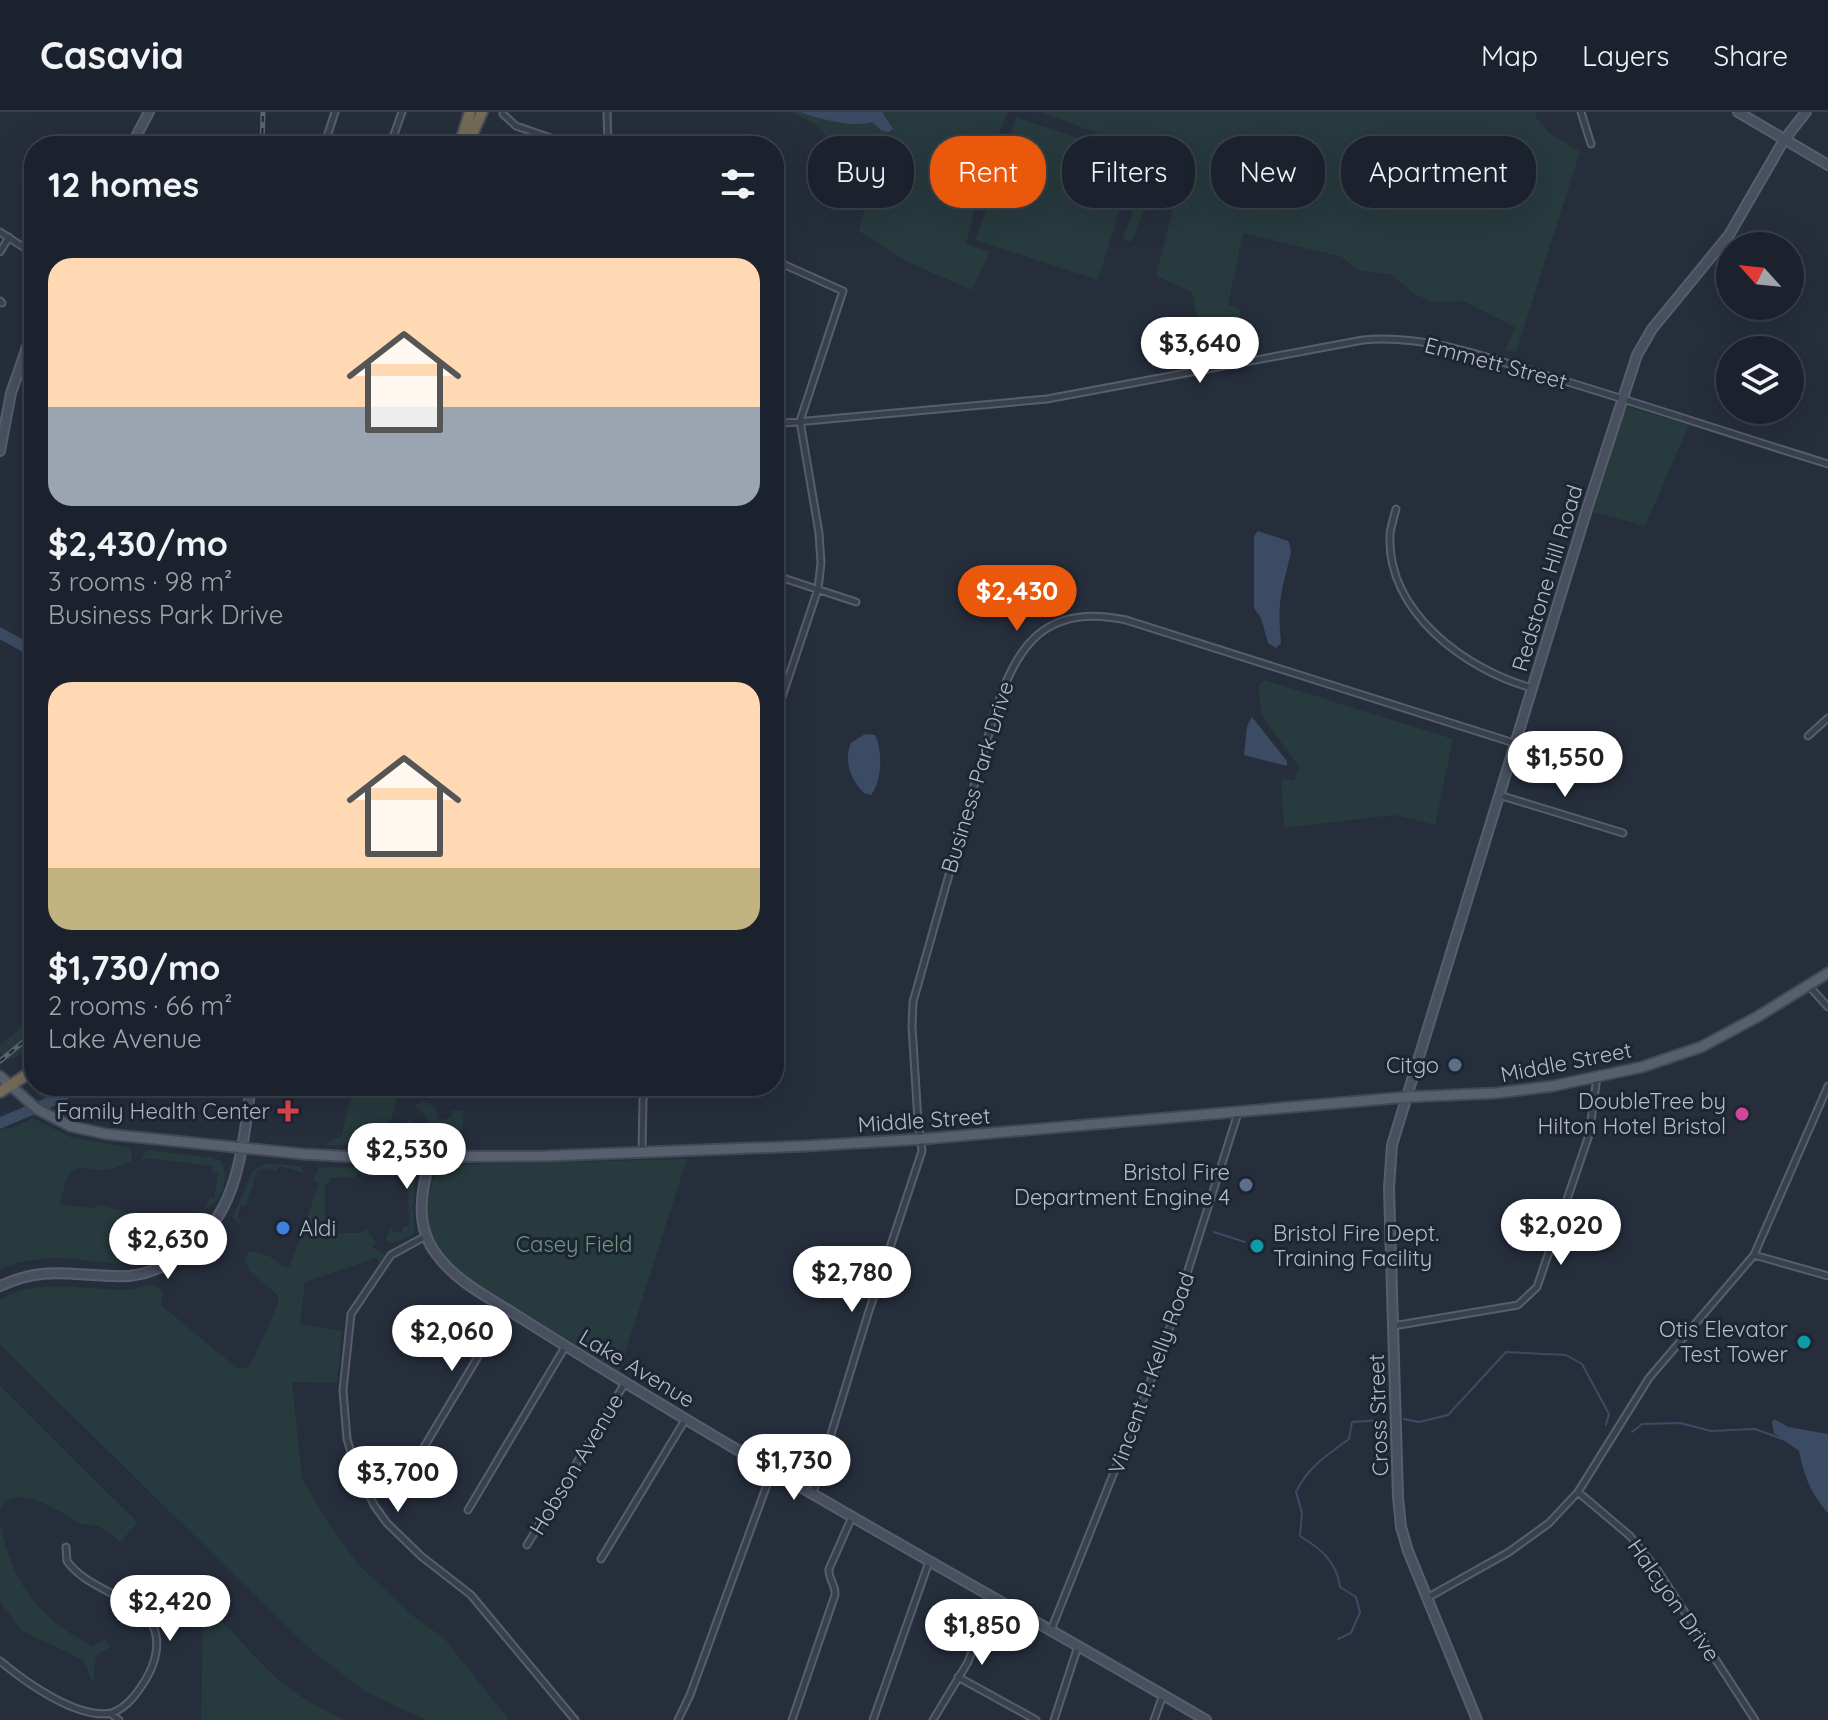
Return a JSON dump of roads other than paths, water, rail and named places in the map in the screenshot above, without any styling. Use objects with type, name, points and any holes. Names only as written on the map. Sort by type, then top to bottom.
[{"type":"highway","points":[[463,136],[470,112]]},
{"type":"highway","points":[[469,136],[482,112]]},
{"type":"highway","points":[[5,1088],[24,1076]]},
{"type":"main road","points":[[136,136],[149,112]]},
{"type":"main road","points":[[1738,112],[1828,165]]},
{"type":"main road","name":"Redstone Hill Road","points":[[1407,1097],[1622,398],[1644,342],[1729,235],[1784,140],[1806,112]]},
{"type":"main road","points":[[0,451],[11,393],[24,356]]},
{"type":"main road","name":"Middle Street","points":[[0,1076],[5,1088],[70,1126],[106,1134],[356,1157],[642,1152],[923,1139],[1407,1097],[1524,1091],[1642,1067],[1701,1047],[1828,973]]},
{"type":"main road","points":[[0,1286],[39,1273],[66,1271],[115,1277],[137,1275],[170,1263],[210,1231],[222,1213],[234,1186],[250,1096]]},
{"type":"main road","name":"Cross Street","points":[[1407,1097],[1390,1159],[1401,1527],[1477,1720]]},
{"type":"main road","points":[[426,1236],[421,1205],[431,1157]]},
{"type":"main road","name":"Lake Avenue","points":[[426,1236],[434,1252],[451,1271],[625,1383],[1206,1720]]},
{"type":"street","points":[[327,136],[335,112]]},
{"type":"street","points":[[394,136],[402,112]]},
{"type":"street","points":[[607,112],[608,136]]},
{"type":"street","points":[[1581,112],[1591,144]]},
{"type":"street","points":[[503,114],[516,126],[545,136]]},
{"type":"street","points":[[0,232],[24,247]]},
{"type":"street","points":[[0,252],[9,237]]},
{"type":"street","points":[[784,264],[843,291],[800,421],[819,533],[821,563],[818,589],[784,691]]},
{"type":"street","name":"Emmett Street","points":[[784,423],[1047,399],[1367,340],[1409,341],[1450,347],[1828,464]]},
{"type":"street","points":[[1396,509],[1390,534],[1393,566],[1414,608],[1433,631],[1470,662],[1493,675],[1532,688]]},
{"type":"street","points":[[784,578],[856,602]]},
{"type":"street","name":"Business Park Drive","points":[[923,1139],[918,1121],[913,1002],[1007,674],[1024,647],[1040,632],[1060,620],[1085,615],[1126,620],[1515,743]]},
{"type":"street","points":[[1808,736],[1828,718]]},
{"type":"street","points":[[1499,795],[1623,833]]},
{"type":"street","points":[[1809,985],[1828,1007]]},
{"type":"street","points":[[1393,1326],[1518,1305],[1535,1290],[1543,1275],[1589,1135],[1597,1077]]},
{"type":"street","points":[[1427,1598],[1509,1552],[1549,1523],[1578,1492],[1649,1378],[1754,1255],[1828,1086]]},
{"type":"street","points":[[642,1152],[644,1096]]},
{"type":"street","name":"Vincent P. Kelly Road","points":[[1051,1630],[1162,1353],[1238,1112]]},
{"type":"street","points":[[813,1494],[922,1151],[923,1139]]},
{"type":"street","points":[[426,1236],[391,1255],[351,1314],[343,1390],[347,1439],[353,1459],[374,1505],[387,1523],[421,1556],[471,1595],[575,1720]]},
{"type":"street","points":[[1754,1255],[1828,1276]]},
{"type":"street","points":[[421,1452],[507,1309]]},
{"type":"street","points":[[468,1510],[566,1346]]},
{"type":"street","name":"Hobson Avenue","points":[[527,1545],[625,1383]]},
{"type":"street","points":[[601,1559],[685,1419]]},
{"type":"street","points":[[678,1720],[773,1470]]},
{"type":"street","name":"Halcyon Drive","points":[[1578,1492],[1630,1536],[1656,1568],[1755,1720]]},
{"type":"street","points":[[792,1720],[835,1595],[836,1587],[829,1569],[852,1517]]},
{"type":"street","points":[[0,1661],[35,1690],[79,1716],[111,1714],[135,1697],[151,1670],[156,1655],[155,1631],[147,1615],[83,1579],[67,1561],[66,1547]]},
{"type":"street","points":[[873,1720],[929,1562]]},
{"type":"street","points":[[933,1720],[968,1662],[992,1596]]},
{"type":"street","points":[[1054,1720],[1078,1646]]},
{"type":"street","points":[[958,1677],[1036,1720]]},
{"type":"street","points":[[1154,1720],[1163,1695]]},
{"type":"street","points":[[111,1714],[119,1720]]},
{"type":"water","points":[[800,112],[882,112],[893,129],[882,131],[872,122],[846,123]]},
{"type":"water","points":[[1258,531],[1288,541],[1290,547],[1280,604],[1281,643],[1276,648],[1268,643],[1261,618],[1254,608],[1254,536]]},
{"type":"water","points":[[1252,717],[1287,761],[1287,766],[1244,755],[1247,726]]},
{"type":"water","points":[[865,734],[875,735],[880,757],[879,774],[871,795],[859,788],[848,763],[851,743]]},
{"type":"water","points":[[1774,1419],[1788,1427],[1828,1434],[1828,1513],[1809,1484],[1799,1451],[1774,1433]]},
{"type":"waterway","points":[[0,633],[24,646]]},
{"type":"waterway","points":[[0,1123],[62,1096]]},
{"type":"waterway","points":[[1214,1232],[1245,1242]]},
{"type":"waterway","points":[[1404,1419],[1419,1422],[1448,1415],[1506,1352],[1566,1355],[1582,1364],[1609,1414],[1606,1425]]},
{"type":"waterway","points":[[1338,1639],[1351,1633],[1360,1612],[1356,1597],[1340,1587],[1327,1557],[1300,1536],[1302,1513],[1296,1492],[1312,1469],[1349,1439],[1352,1422],[1382,1420]]},
{"type":"waterway","points":[[1632,1432],[1642,1424],[1680,1423],[1711,1431],[1755,1429],[1785,1440]]},
{"type":"railway","points":[[262,136],[263,112]]},
{"type":"railway","points":[[0,1061],[24,1041]]},
{"type":"place","name":"Citgo","points":[[1455,1065]]},
{"type":"place","name":"Family Health Center","points":[[288,1111]]},
{"type":"place","name":"DoubleTree by Hilton Hotel Bristol","points":[[1742,1114]]},
{"type":"place","name":"Bristol Fire Department Engine 4","points":[[1246,1185]]},
{"type":"place","name":"Aldi","points":[[283,1228]]},
{"type":"place","name":"Bristol Fire Dept. Training Facility","points":[[1257,1246]]},
{"type":"place","name":"Otis Elevator Test Tower","points":[[1804,1342]]},
{"type":"park label","name":"Casey Field","points":[[574,1244]]}]
